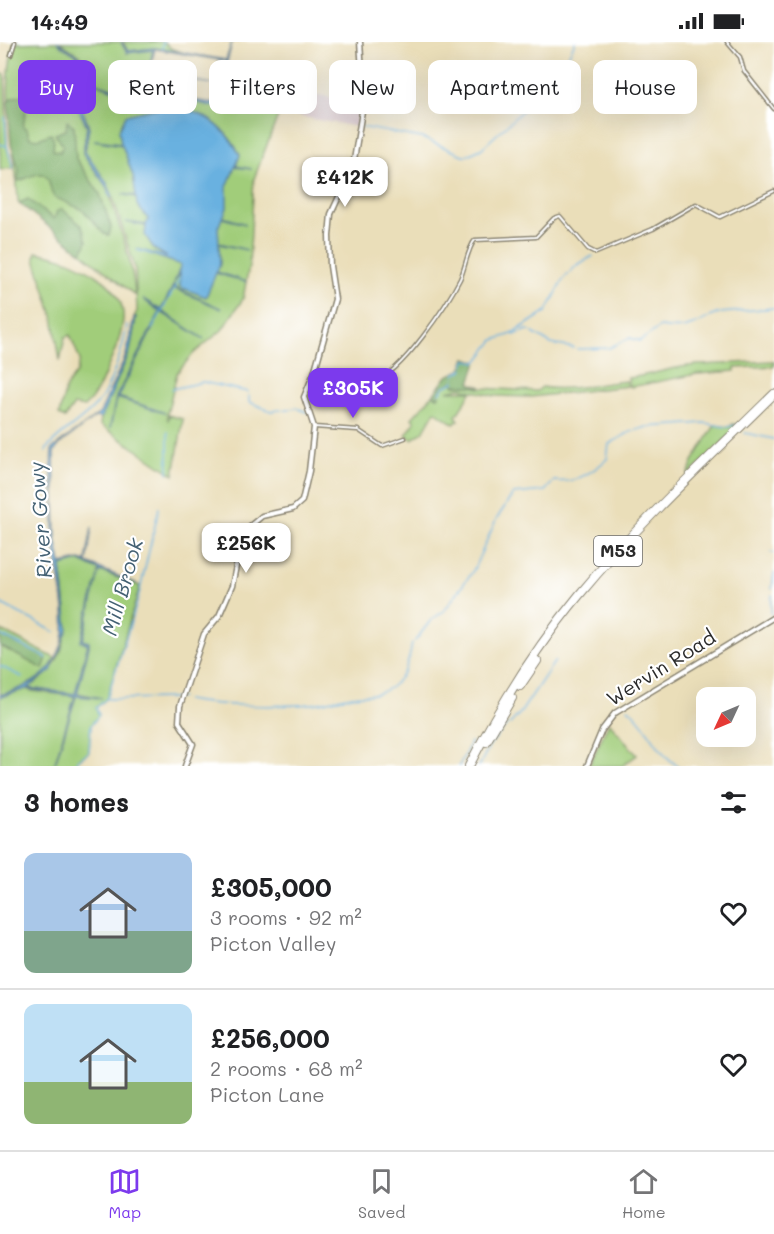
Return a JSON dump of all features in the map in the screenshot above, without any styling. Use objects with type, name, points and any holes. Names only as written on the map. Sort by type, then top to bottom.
[{"type":"highway","name":"M53","points":[[471,766],[524,670],[579,595],[640,527],[774,394]]},
{"type":"highway","name":"M53","points":[[471,766],[528,673],[591,588],[644,529],[774,401]]},
{"type":"street","points":[[11,55],[15,42]]},
{"type":"street","points":[[185,766],[193,744],[178,714],[204,634],[219,616],[232,586],[239,548],[250,526],[262,516],[293,509],[302,501],[309,471],[314,427],[304,400],[335,299],[330,266],[331,214],[353,166],[364,99],[360,42]]},
{"type":"street","points":[[727,42],[740,57],[742,68],[774,109]]},
{"type":"street","points":[[314,373],[350,381],[367,382],[382,378],[442,312],[467,264],[471,243],[477,239],[536,237],[554,218],[560,216],[588,249],[596,253],[653,229],[696,204],[720,217],[774,192]]},
{"type":"street","points":[[314,427],[358,430],[382,446],[405,438]]},
{"type":"street","name":"Wervin Road","points":[[587,766],[602,730],[615,713],[774,617]]},
{"type":"shaded area","points":[[317,95],[329,97],[329,114],[359,114],[356,127],[285,114],[317,114]]},
{"type":"green space","points":[[57,42],[78,56],[80,60],[18,60],[18,114],[81,114],[87,126],[83,153],[113,196],[85,151],[89,127],[84,114],[96,114],[96,60],[83,60],[82,57],[60,42],[121,42],[127,53],[132,52],[128,51],[123,42],[164,42],[172,49],[188,54],[155,48],[153,60],[108,60],[108,114],[197,114],[197,102],[209,104],[209,114],[279,114],[254,179],[249,266],[243,299],[222,330],[193,354],[177,373],[167,414],[168,421],[168,415],[183,419],[174,475],[100,425],[102,412],[130,351],[136,317],[134,317],[137,311],[135,268],[113,198],[111,199],[132,270],[135,295],[18,202],[8,83],[14,43]]},
{"type":"green space","points":[[0,74],[5,74],[7,146],[13,168],[0,170]]},
{"type":"green space","points":[[18,96],[18,114],[25,114],[23,127],[27,129],[29,137],[37,139],[51,134],[54,141],[53,150],[60,152],[63,145],[55,134],[66,130],[67,121],[74,126],[76,159],[100,194],[111,227],[109,235],[104,234],[83,210],[54,197],[47,177],[40,174],[18,181],[19,169],[11,145],[8,102],[11,98]]},
{"type":"green space","points":[[28,199],[54,219],[57,211],[62,209],[82,226],[87,241],[82,253],[19,203]]},
{"type":"green space","points":[[36,252],[67,260],[96,275],[116,293],[123,313],[123,323],[116,347],[97,391],[84,407],[74,405],[65,418],[59,415],[66,387],[77,372],[80,360],[70,335],[65,337],[60,361],[53,316],[35,259]]},
{"type":"green space","points":[[466,358],[477,362],[470,383],[482,387],[454,385],[453,382],[442,388],[438,397],[433,395],[447,376],[461,370]]},
{"type":"green space","points":[[774,361],[774,366],[735,368],[735,371],[697,374],[631,387],[628,378],[690,366]]},
{"type":"green space","points":[[627,381],[628,386],[531,397],[495,396],[460,388],[447,391],[472,391],[456,416],[459,420],[454,424],[435,411],[423,432],[412,439],[406,435],[415,422],[412,418],[433,395],[438,397],[442,388],[453,382],[480,388],[537,391],[542,387],[572,388]]},
{"type":"green space","points":[[733,424],[739,426],[688,476],[692,463],[715,425],[729,427]]},
{"type":"green space","points":[[80,561],[99,570],[98,574],[100,571],[140,586],[107,698],[96,708],[99,715],[91,725],[89,752],[78,760],[76,766],[0,766],[0,697],[26,689],[75,696],[55,763],[76,696],[97,697],[77,693],[89,643],[75,694],[27,688],[43,677],[55,664],[61,650],[66,618],[61,565]]},
{"type":"green space","points":[[0,630],[55,658],[40,678],[0,695]]},
{"type":"green space","points":[[0,635],[47,658],[43,669],[0,646]]},
{"type":"green space","points":[[609,722],[637,755],[622,766],[589,766]]},
{"type":"water","points":[[57,42],[83,60],[81,60]]},
{"type":"water","points":[[121,42],[128,51],[155,48],[226,60],[155,49],[152,60],[153,50],[127,53]]},
{"type":"water","points":[[197,101],[209,103],[209,105],[197,103]]},
{"type":"water","points":[[81,114],[84,114],[89,127],[85,151],[107,183],[113,197],[110,197],[106,186],[83,153],[87,126]]},
{"type":"water","points":[[200,114],[218,126],[233,143],[240,155],[236,166],[252,169],[235,167],[227,187],[227,208],[223,217],[246,224],[222,218],[218,228],[219,243],[247,250],[219,244],[220,264],[217,272],[246,282],[216,273],[206,297],[180,287],[180,273],[174,283],[181,265],[136,249],[167,257],[154,249],[145,235],[146,226],[126,222],[146,225],[148,219],[137,205],[136,197],[122,194],[136,196],[133,176],[122,145],[94,140],[121,143],[119,130],[126,115]]},
{"type":"water","points":[[174,284],[174,287],[222,309],[173,288],[162,311],[204,339],[161,312],[118,397],[165,413],[117,398],[110,428],[116,397],[160,312],[143,299],[161,310]]},
{"type":"water","points":[[134,317],[136,317],[130,351],[101,418],[95,417],[60,444],[54,452],[56,538],[61,564],[80,560],[86,562],[92,527],[87,563],[137,584],[101,571],[99,575],[99,570],[80,561],[61,566],[68,629],[60,648],[64,634],[64,613],[54,541],[52,449],[100,413],[126,355]]},
{"type":"water","points":[[98,576],[83,640],[89,642],[89,646],[77,694],[102,698],[76,696],[55,763],[75,696],[26,689],[0,697],[0,695],[28,685],[48,671],[57,657],[51,671],[28,688],[75,694],[88,644],[81,641]]},
{"type":"waterway","points":[[162,49],[163,42]]},
{"type":"waterway","points":[[362,127],[422,138],[465,156],[481,149],[536,98],[550,76],[565,63],[575,42]]},
{"type":"waterway","points":[[5,117],[7,146],[13,168]]},
{"type":"waterway","points":[[0,144],[6,146]]},
{"type":"waterway","points":[[137,250],[163,257]]},
{"type":"waterway","points":[[548,309],[564,278],[577,265],[593,256]]},
{"type":"waterway","points":[[152,329],[180,278]]},
{"type":"waterway","points":[[721,313],[774,308]]},
{"type":"waterway","points":[[440,393],[444,387],[454,382],[455,374],[462,370],[466,360],[477,362],[494,340],[512,334],[547,311]]},
{"type":"waterway","points":[[619,343],[630,338],[640,341],[660,327],[691,326],[719,313]]},
{"type":"waterway","name":"River Gowy","points":[[46,451],[102,397],[116,366],[127,325]]},
{"type":"waterway","points":[[514,335],[527,330],[531,331]]},
{"type":"waterway","points":[[533,333],[551,344],[574,348]]},
{"type":"waterway","points":[[577,349],[609,348],[617,344]]},
{"type":"waterway","points":[[172,389],[203,382],[248,392]]},
{"type":"waterway","points":[[249,396],[249,402],[271,411],[297,408]]},
{"type":"waterway","points":[[299,409],[307,412]]},
{"type":"waterway","points":[[415,641],[431,620],[444,611],[473,571],[496,520],[513,494],[545,491],[554,481],[569,481],[583,476],[607,459],[609,444],[630,432],[647,427],[704,423],[727,427],[738,425]]},
{"type":"waterway","name":"Mill Brook","points":[[168,432],[168,473]]},
{"type":"waterway","points":[[745,433],[774,439]]},
{"type":"waterway","name":"Mill Brook","points":[[76,766],[78,760],[89,752],[91,725],[99,715],[96,708],[107,698],[137,603],[159,508]]},
{"type":"waterway","points":[[770,552],[774,553]]},
{"type":"waterway","points":[[772,589],[774,573]]},
{"type":"waterway","points":[[771,614],[772,595]]},
{"type":"waterway","points":[[0,603],[55,632]]},
{"type":"waterway","points":[[0,635],[47,658]]},
{"type":"waterway","points":[[186,700],[231,705],[281,705],[316,703],[375,694],[391,687],[400,678],[408,661],[412,643]]},
{"type":"waterway","points":[[510,724],[521,712],[555,661]]},
{"type":"waterway","points":[[0,666],[22,677]]},
{"type":"waterway","points":[[108,699],[181,698]]},
{"type":"waterway","points":[[628,708],[663,753],[678,766]]},
{"type":"waterway","points":[[479,766],[491,743],[507,725]]},
{"type":"waterway","points":[[459,766],[471,742]]}]
